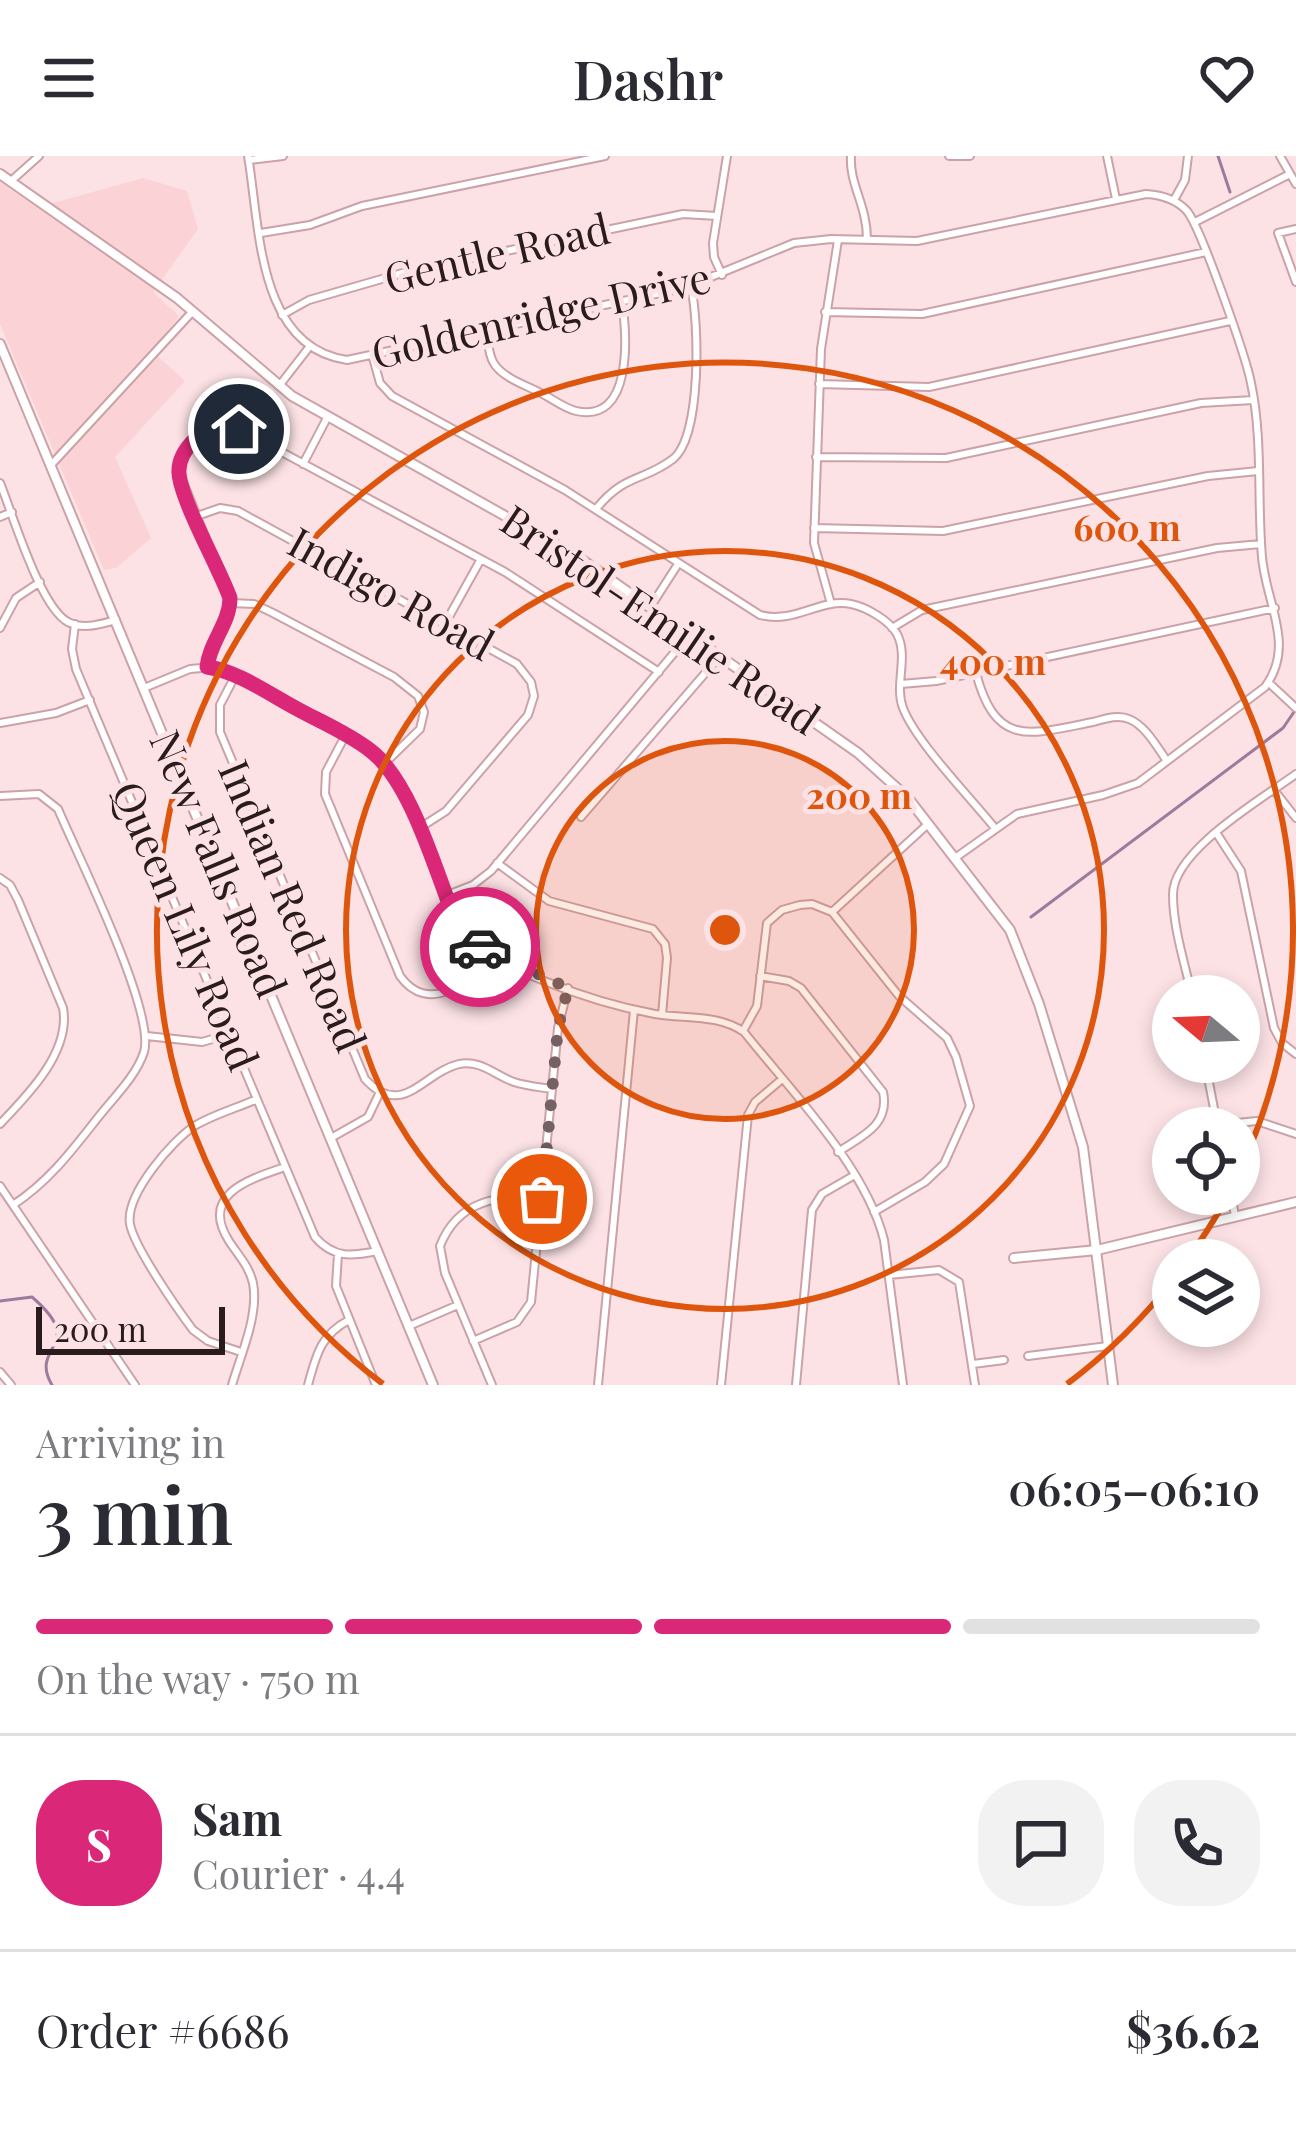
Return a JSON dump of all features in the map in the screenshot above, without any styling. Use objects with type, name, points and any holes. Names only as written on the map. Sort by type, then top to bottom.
[{"type":"street","points":[[10,181],[39,156]]},
{"type":"street","points":[[248,158],[283,156]]},
{"type":"street","points":[[261,233],[310,225],[362,206],[605,156]]},
{"type":"street","points":[[722,275],[712,250],[727,156]]},
{"type":"street","points":[[850,156],[866,212],[867,240]]},
{"type":"street","points":[[949,156],[970,156]]},
{"type":"street","points":[[1107,156],[1116,199]]},
{"type":"street","points":[[955,858],[994,827],[1029,810],[1131,786],[1269,683],[1284,648],[1264,577],[1250,377],[1195,222],[1174,200],[1185,180],[1188,156]]},
{"type":"street","points":[[1280,156],[1296,184]]},
{"type":"street","name":"Goldenridge Drive","points":[[248,158],[269,280],[282,315],[310,346],[338,359],[373,358],[487,328],[692,286],[794,243],[917,241],[1146,194],[1174,200]]},
{"type":"street","name":"Bristol-Emilie Road","points":[[0,174],[194,311],[279,386],[327,418],[556,543],[876,767],[928,824],[1010,930],[1040,1004],[1079,1127],[1113,1385]]},
{"type":"street","points":[[1195,222],[1288,175]]},
{"type":"street","name":"Gentle Road","points":[[282,315],[322,296],[449,262],[683,214],[717,216]]},
{"type":"street","points":[[1296,230],[1278,233],[1296,282]]},
{"type":"street","points":[[831,604],[815,557],[814,528],[825,311],[838,239]]},
{"type":"street","points":[[825,311],[922,314],[1206,252]]},
{"type":"street","points":[[596,509],[616,486],[673,459],[688,435],[698,338],[692,286]]},
{"type":"street","points":[[487,328],[492,358],[502,372],[567,408],[596,412],[607,406],[620,387],[625,328],[622,301]]},
{"type":"street","points":[[51,465],[194,311]]},
{"type":"street","points":[[819,384],[929,387],[1230,321]]},
{"type":"street","name":"New Falls Road","points":[[0,344],[433,1385]]},
{"type":"street","points":[[279,386],[310,346]]},
{"type":"street","points":[[373,358],[380,382],[392,396],[596,509],[760,615],[790,618],[831,604],[862,608],[892,628],[901,646],[901,702],[909,720],[994,827]]},
{"type":"street","points":[[816,457],[946,458],[1201,404],[1253,400]]},
{"type":"street","points":[[303,464],[327,418]]},
{"type":"street","points":[[207,667],[211,643],[230,603],[180,478],[180,464],[187,448],[205,431],[232,427],[481,559],[658,672]]},
{"type":"street","points":[[814,528],[943,532],[1208,476],[1258,471]]},
{"type":"street","points":[[0,483],[51,606],[75,624],[116,620]]},
{"type":"street","name":"Indigo Road","points":[[196,516],[234,509],[522,668],[531,682],[533,703],[519,726],[446,811],[418,829]]},
{"type":"street","points":[[0,518],[12,512]]},
{"type":"street","points":[[892,628],[922,610],[1216,548],[1261,544]]},
{"type":"street","points":[[446,622],[481,559]]},
{"type":"street","points":[[651,606],[678,563]]},
{"type":"street","points":[[0,628],[16,598],[40,582]]},
{"type":"street","points":[[230,603],[254,604],[273,613],[416,693],[424,712],[422,724],[385,764]]},
{"type":"street","points":[[901,684],[976,673],[1275,608]]},
{"type":"street","name":"Queen Lily Road","points":[[75,624],[74,659],[90,700],[315,1238],[338,1254]]},
{"type":"street","points":[[445,896],[473,885],[497,863],[690,634]]},
{"type":"street","points":[[581,817],[721,656]]},
{"type":"street","points":[[144,688],[207,667],[235,676],[345,736],[385,764],[399,784],[468,939],[568,988],[634,1010],[726,1022],[742,1031],[838,1152],[874,1212],[882,1230],[902,1385]]},
{"type":"street","points":[[976,673],[988,703],[1014,731],[1033,734],[1125,717],[1139,725],[1167,761]]},
{"type":"street","name":"Indian Red Road","points":[[235,676],[220,705],[220,731],[361,1071],[380,1092],[394,1095],[410,1093],[464,1063],[483,1066],[520,1084],[552,1089]]},
{"type":"street","points":[[1269,683],[1296,708]]},
{"type":"street","points":[[0,723],[90,700]]},
{"type":"street","points":[[345,736],[326,772],[325,794],[400,976],[413,989],[440,994],[469,980],[487,951]]},
{"type":"street","points":[[1188,975],[1172,892],[1182,864],[1296,774]]},
{"type":"street","points":[[1274,790],[1296,818]]},
{"type":"street","points":[[0,796],[39,794],[58,809],[136,993],[146,1036],[131,1075],[59,1168],[13,1205]]},
{"type":"street","points":[[832,912],[928,824]]},
{"type":"street","points":[[1217,834],[1241,871],[1274,1028],[1296,1054]]},
{"type":"street","points":[[497,863],[548,901],[653,929],[667,958],[662,1015]]},
{"type":"street","points":[[0,878],[18,900],[63,1008],[66,1026],[59,1049],[0,1124]]},
{"type":"street","points":[[742,1031],[754,1015],[765,929],[773,915],[808,904],[832,912],[899,996],[951,1044],[969,1099],[967,1119],[939,1171],[874,1212]]},
{"type":"street","points":[[760,976],[801,988],[883,1092],[885,1107],[879,1123],[838,1152]]},
{"type":"street","points":[[473,1341],[518,1322],[529,1308],[560,1013],[568,988]]},
{"type":"street","points":[[598,1385],[634,1010]]},
{"type":"street","points":[[146,1036],[202,1042],[230,1034]]},
{"type":"street","points":[[721,1385],[746,1126],[755,1102],[782,1079]]},
{"type":"street","points":[[332,1138],[368,1117],[380,1092]]},
{"type":"street","points":[[241,1352],[208,1341],[194,1330],[134,1235],[130,1210],[136,1193],[182,1135],[257,1099]]},
{"type":"street","points":[[1260,1122],[1296,1134]]},
{"type":"street","points":[[232,1385],[254,1304],[252,1281],[221,1227],[221,1208],[233,1189],[285,1167]]},
{"type":"street","points":[[796,1385],[812,1210],[822,1194],[853,1176]]},
{"type":"street","points":[[0,1186],[135,1385]]},
{"type":"street","points":[[492,1385],[440,1255],[447,1232],[491,1198],[542,1199]]},
{"type":"street","points":[[1014,1258],[1097,1250],[1296,1202]]},
{"type":"street","points":[[376,1385],[336,1286],[338,1254],[378,1251]]},
{"type":"street","points":[[889,1275],[939,1270],[956,1277],[964,1292],[975,1385]]},
{"type":"street","points":[[409,1326],[458,1305]]},
{"type":"street","points":[[308,1385],[321,1343],[349,1320]]},
{"type":"street","points":[[1028,1356],[1108,1346]]},
{"type":"street","points":[[973,1364],[1004,1360]]},
{"type":"street","points":[[0,1372],[11,1385]]},
{"type":"shaded area","points":[[143,178],[187,191],[198,229],[153,292],[179,316],[152,351],[185,381],[115,457],[151,538],[116,568],[104,570],[0,324],[0,181],[39,207]]},
{"type":"waterway","points":[[1218,156],[1230,192]]},
{"type":"waterway","points":[[1031,917],[1283,728],[1294,712]]},
{"type":"waterway","points":[[0,1301],[32,1297],[48,1313],[57,1336],[47,1361],[52,1385]]},
{"type":"way so far","points":[[480,947],[568,988],[558,1028],[542,1199]]},
{"type":"route","points":[[239,429],[222,426],[205,431],[187,448],[180,464],[183,486],[230,598],[230,609],[211,643],[207,667],[224,670],[258,688],[362,745],[385,764],[399,784],[456,922],[480,947]]}]
